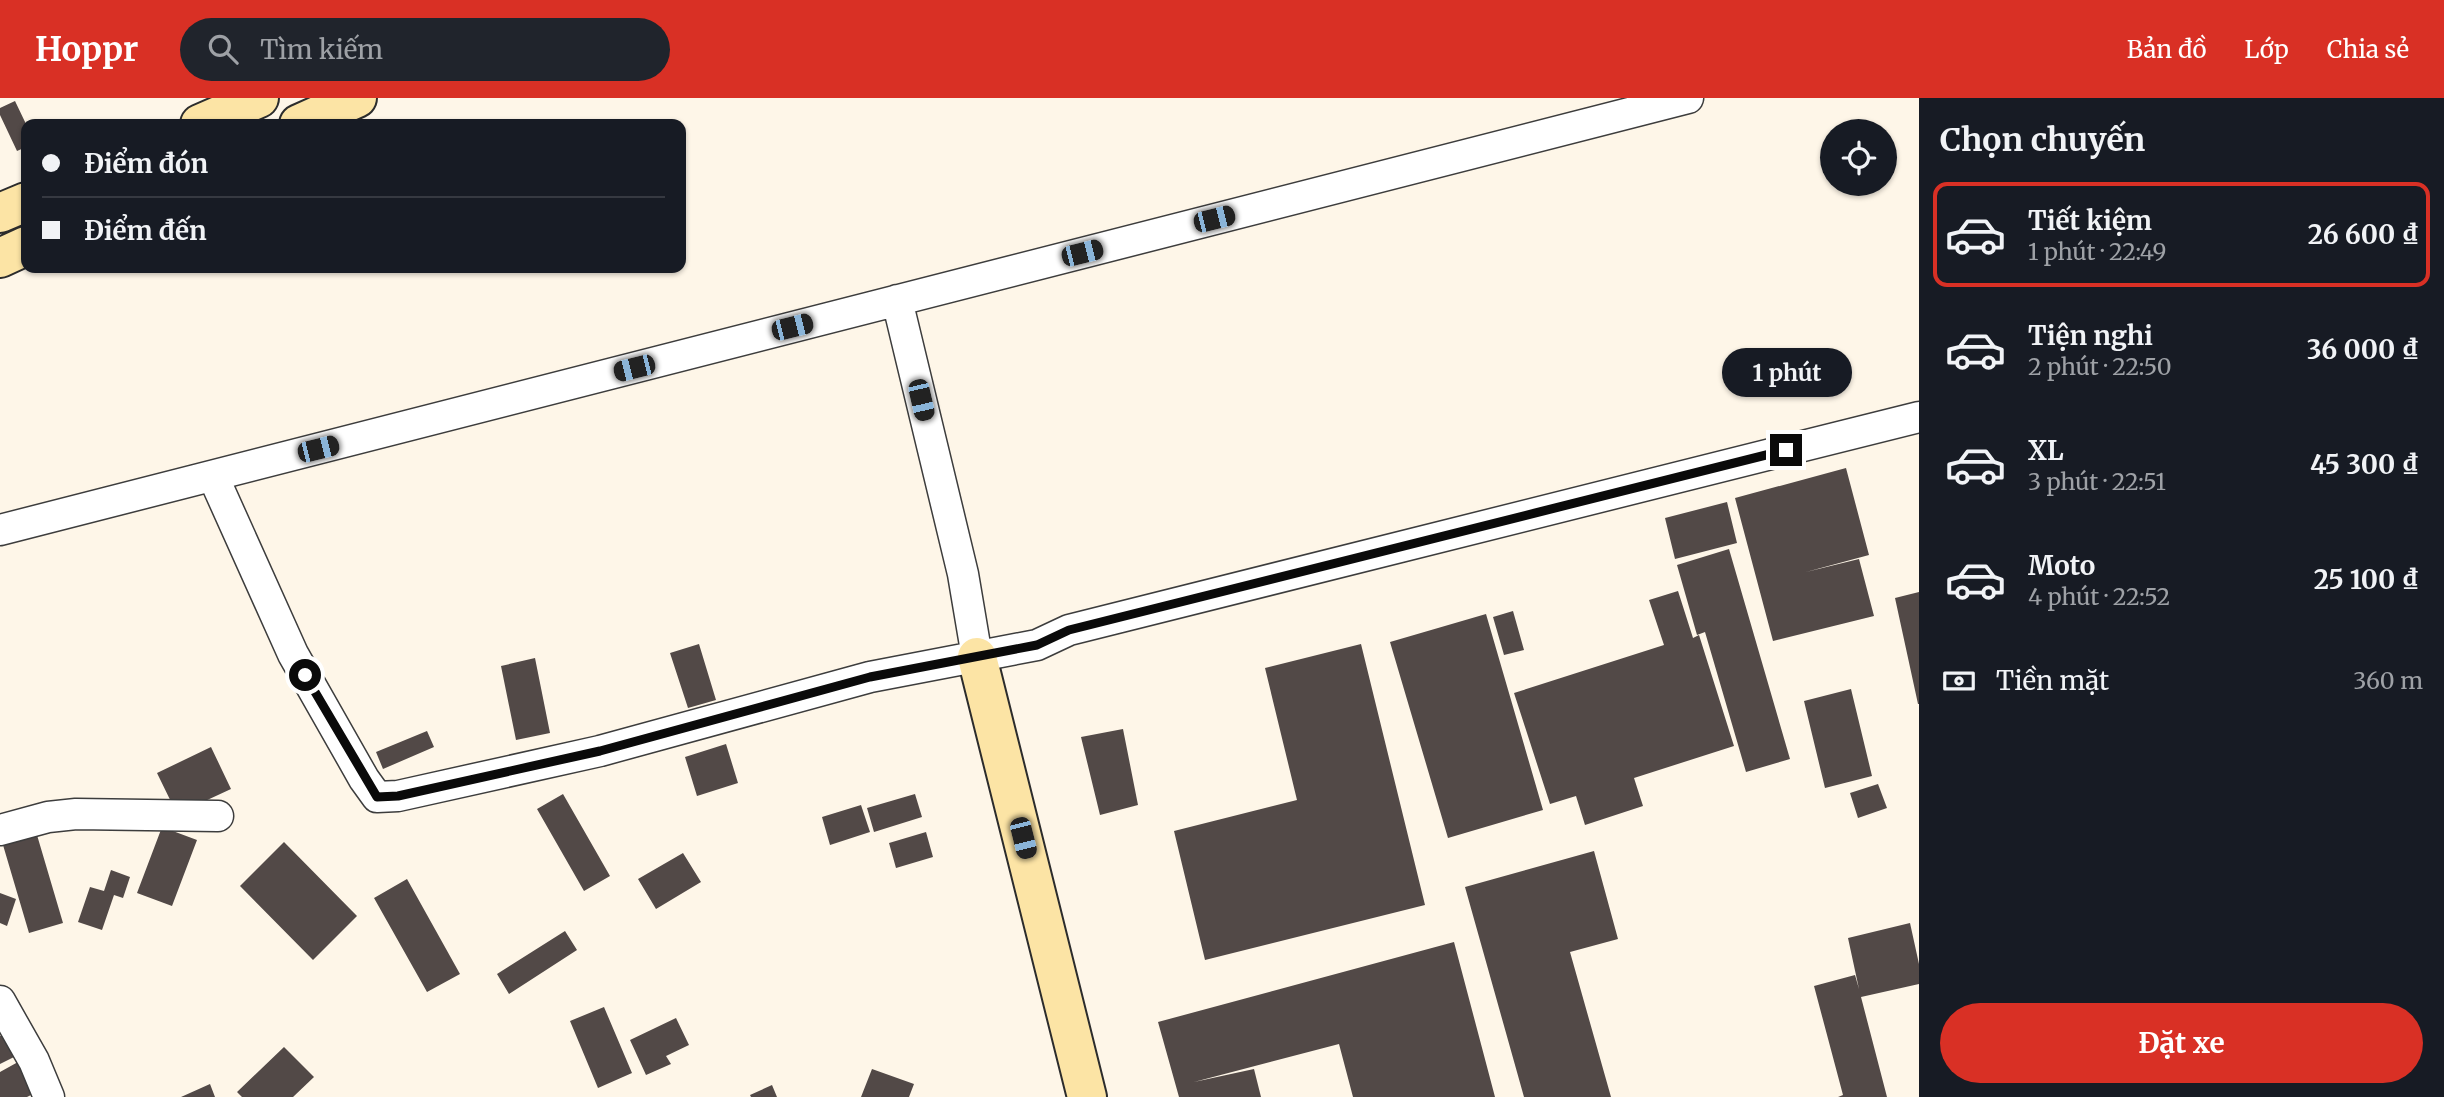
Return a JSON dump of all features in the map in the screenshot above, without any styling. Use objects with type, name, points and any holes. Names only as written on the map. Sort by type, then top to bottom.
[{"type":"street","points":[[212,119],[260,98]]},
{"type":"street","points":[[310,119],[357,98]]},
{"type":"street","points":[[0,530],[1688,98]]},
{"type":"street","points":[[0,213],[21,204]]},
{"type":"street","points":[[0,258],[21,248]]},
{"type":"street","points":[[897,300],[963,573],[977,657],[1087,1097]]},
{"type":"street","points":[[213,476],[293,654],[377,797],[398,796],[600,751],[870,677],[1037,645],[1083,627],[1919,417]]},
{"type":"street","points":[[0,830],[48,817],[76,814],[218,816]]},
{"type":"street","points":[[0,1001],[34,1061],[49,1097]]},
{"type":"building","points":[[15,101],[24,119],[21,119],[21,149],[17,151],[0,115],[0,108]]},
{"type":"building","points":[[1846,468],[1869,555],[1806,572],[1859,559],[1874,616],[1773,641],[1735,498]]},
{"type":"building","points":[[1727,502],[1737,543],[1675,559],[1665,518]]},
{"type":"building","points":[[1729,549],[1790,759],[1746,772],[1705,632],[1697,635],[1677,565]]},
{"type":"building","points":[[1678,591],[1693,638],[1699,635],[1734,746],[1634,778],[1643,806],[1585,825],[1576,796],[1550,804],[1514,693],[1664,645],[1649,600]]},
{"type":"building","points":[[1919,592],[1919,704],[1918,704],[1895,598]]},
{"type":"building","points":[[1513,611],[1524,650],[1504,655],[1493,617]]},
{"type":"building","points":[[1486,614],[1543,810],[1448,838],[1390,642]]},
{"type":"building","points":[[699,644],[716,700],[688,708],[670,653]]},
{"type":"building","points":[[1361,644],[1425,905],[1205,960],[1174,831],[1297,800],[1265,668]]},
{"type":"building","points":[[535,658],[550,733],[516,740],[501,666]]},
{"type":"building","points":[[1851,689],[1872,776],[1825,788],[1804,701]]},
{"type":"building","points":[[1123,729],[1138,805],[1100,815],[1081,737]]},
{"type":"building","points":[[427,731],[434,747],[383,769],[376,752]]},
{"type":"building","points":[[726,744],[738,783],[697,796],[685,757]]},
{"type":"building","points":[[211,747],[231,789],[177,814],[157,773]]},
{"type":"building","points":[[1878,784],[1887,808],[1858,818],[1850,793]]},
{"type":"building","points":[[563,794],[610,876],[584,891],[537,809]]},
{"type":"building","points":[[915,794],[922,817],[874,832],[867,808]]},
{"type":"building","points":[[861,805],[870,832],[830,845],[822,817]]},
{"type":"building","points":[[162,827],[197,840],[172,906],[137,893]]},
{"type":"building","points":[[926,832],[933,857],[896,868],[889,843]]},
{"type":"building","points":[[37,835],[63,923],[29,933],[3,845]]},
{"type":"building","points":[[284,842],[357,916],[313,960],[240,886]]},
{"type":"building","points":[[1594,851],[1618,939],[1570,952],[1611,1097],[1524,1097],[1465,887]]},
{"type":"building","points":[[683,853],[701,882],[656,909],[638,879]]},
{"type":"building","points":[[111,870],[130,877],[123,898],[114,895],[102,930],[78,922],[90,887],[104,891]]},
{"type":"building","points":[[407,879],[460,974],[427,992],[374,898]]},
{"type":"building","points":[[0,893],[16,899],[7,926],[0,923]]},
{"type":"building","points":[[1910,923],[1919,964],[1919,984],[1861,997],[1887,1097],[1838,1097],[1843,1095],[1814,986],[1855,975],[1859,989],[1848,938]]},
{"type":"building","points":[[565,931],[577,950],[509,994],[497,974]]},
{"type":"building","points":[[1454,942],[1495,1097],[1353,1097],[1339,1044],[1194,1082],[1254,1069],[1261,1097],[1179,1097],[1158,1022]]},
{"type":"building","points":[[604,1007],[632,1073],[598,1088],[570,1021]]},
{"type":"building","points":[[676,1018],[689,1045],[666,1056],[671,1064],[646,1075],[630,1040]]},
{"type":"building","points":[[9,1031],[20,1054],[0,1064],[0,1036]]},
{"type":"building","points":[[284,1047],[314,1077],[293,1097],[242,1097],[237,1092]]},
{"type":"building","points":[[18,1062],[35,1093],[27,1097],[0,1097],[0,1072]]},
{"type":"building","points":[[872,1069],[914,1084],[909,1097],[861,1097]]},
{"type":"building","points":[[210,1084],[215,1097],[181,1097]]},
{"type":"building","points":[[772,1085],[777,1097],[751,1097],[750,1095]]},
{"type":"route","points":[[305,675],[377,797],[398,796],[600,751],[870,677],[1037,645],[1069,630],[1786,450]]}]
